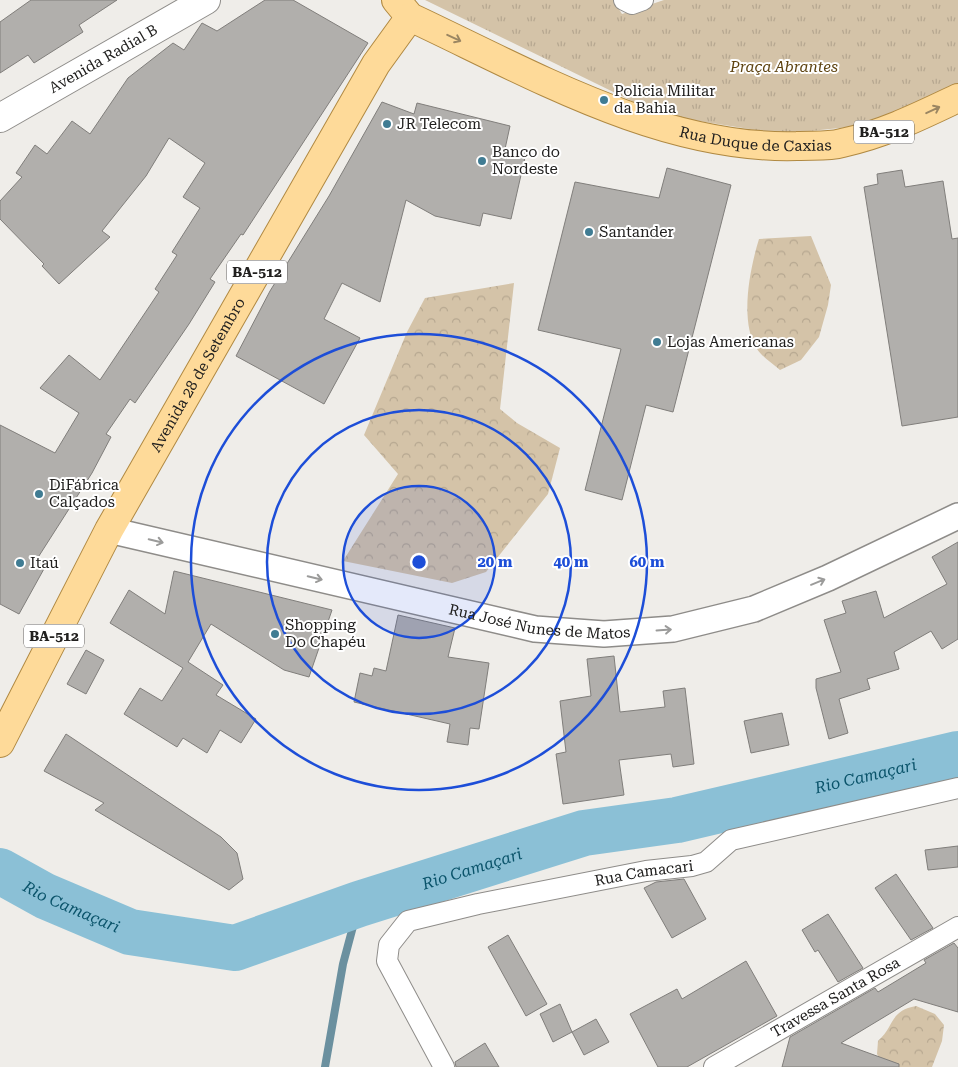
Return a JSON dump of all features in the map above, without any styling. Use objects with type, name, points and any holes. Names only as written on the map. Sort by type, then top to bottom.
[{"type":"main road","name":"Avenida Radial B","points":[[0,118],[206,0]]},
{"type":"main road","name":"Rua Duque de Caxias","points":[[403,8],[592,102],[702,138],[760,146],[840,144],[890,130],[958,98]]},
{"type":"main road","name":"Avenida 28 de Setembro","points":[[0,743],[109,530],[376,64],[403,8]]},
{"type":"street","points":[[624,0],[632,4],[644,0]]},
{"type":"street","name":"Rua José Nunes de Matos","points":[[109,530],[535,629],[604,634],[673,629],[754,609],[828,578],[958,516]]},
{"type":"street","name":"Rua Camacari","points":[[444,1067],[387,961],[389,945],[408,921],[478,904],[627,875],[692,866],[706,862],[719,853],[730,840],[958,788]]},
{"type":"street","name":"Travessa Santa Rosa","points":[[714,1067],[958,927]]},
{"type":"green space","name":"Praça Abrantes","points":[[425,0],[613,0],[622,14],[664,0],[958,0],[958,85],[869,125],[781,134],[673,117],[640,105]]},
{"type":"green space","points":[[811,236],[831,285],[828,305],[819,337],[801,360],[780,370],[759,352],[748,324],[748,295],[752,265],[759,239]]},
{"type":"green space","points":[[514,283],[500,409],[517,423],[560,448],[548,494],[486,572],[452,583],[343,561],[398,474],[364,435],[407,332],[425,298]]},
{"type":"green space","points":[[916,1006],[935,1014],[944,1025],[942,1041],[932,1067],[899,1067],[882,1063],[877,1054],[878,1041],[901,1011]]},
{"type":"building","points":[[31,0],[117,0],[79,25],[83,32],[34,63],[28,55],[0,73],[0,22]]},
{"type":"building","points":[[265,0],[293,0],[368,43],[243,235],[241,234],[210,279],[215,282],[189,324],[135,403],[130,399],[106,434],[111,437],[92,473],[37,559],[45,567],[19,614],[0,604],[0,425],[55,453],[79,413],[40,388],[69,355],[100,380],[159,292],[155,289],[177,255],[172,252],[200,208],[183,197],[205,163],[169,138],[146,176],[102,231],[110,237],[59,284],[42,266],[44,264],[0,219],[0,201],[22,177],[16,173],[35,145],[47,154],[72,121],[90,134],[128,78],[173,43],[184,50],[202,23],[217,31]]},
{"type":"building","points":[[382,102],[414,114],[417,103],[510,126],[505,149],[526,153],[511,219],[483,213],[480,226],[435,216],[406,200],[380,302],[342,283],[324,319],[360,338],[324,404],[236,356],[270,291],[329,196]]},
{"type":"building","points":[[667,168],[731,185],[673,412],[646,405],[622,500],[585,490],[621,349],[538,330],[575,182],[659,198]]},
{"type":"building","points":[[902,170],[905,187],[943,181],[952,239],[958,238],[958,417],[902,426],[864,187],[878,184],[877,174]]},
{"type":"building","points":[[958,542],[958,639],[942,649],[931,631],[894,652],[899,669],[867,679],[870,689],[839,699],[848,733],[829,739],[816,688],[816,679],[841,672],[824,620],[846,613],[842,601],[876,591],[884,618],[947,584],[932,557]]},
{"type":"building","points":[[174,571],[332,610],[309,677],[284,670],[211,624],[188,662],[223,685],[216,695],[256,719],[241,743],[220,730],[207,753],[183,738],[177,747],[124,714],[140,688],[162,701],[183,668],[110,623],[129,590],[165,614]]},
{"type":"building","points":[[398,615],[455,628],[448,657],[489,663],[479,729],[470,728],[468,745],[447,742],[450,724],[354,702],[360,673],[372,676],[374,668],[386,671]]},
{"type":"building","points":[[86,650],[104,660],[86,694],[67,684]]},
{"type":"building","points":[[614,656],[620,712],[665,707],[663,691],[685,688],[694,764],[673,767],[671,754],[619,760],[624,795],[563,804],[556,754],[566,752],[560,701],[591,696],[587,659]]},
{"type":"building","points":[[782,713],[789,745],[751,753],[744,721]]},
{"type":"building","points":[[66,734],[221,837],[237,853],[243,879],[229,890],[95,810],[104,803],[44,771]]},
{"type":"building","points":[[958,846],[958,867],[928,870],[925,850]]},
{"type":"building","points":[[896,874],[933,928],[911,940],[875,888]]},
{"type":"building","points":[[684,879],[706,919],[672,938],[644,888],[656,882]]},
{"type":"building","points":[[828,914],[863,968],[838,982],[818,950],[815,952],[802,930]]},
{"type":"building","points":[[508,935],[547,1004],[526,1016],[488,947]]},
{"type":"building","points":[[954,943],[958,948],[958,1012],[914,999],[841,1043],[899,1064],[899,1067],[782,1067],[790,1037],[875,988],[878,992],[926,963],[924,960]]},
{"type":"building","points":[[746,961],[777,1016],[687,1067],[658,1067],[630,1014],[677,989],[682,999]]},
{"type":"building","points":[[560,1004],[572,1032],[553,1042],[540,1014]]},
{"type":"building","points":[[596,1019],[609,1042],[584,1055],[572,1032]]},
{"type":"building","points":[[485,1043],[499,1067],[456,1067],[455,1062]]},
{"type":"waterway","name":"Rio Camaçari","points":[[0,871],[45,896],[130,932],[235,948],[359,904],[584,833],[677,820],[958,754]]},
{"type":"waterway","points":[[325,1067],[343,964],[359,904]]},
{"type":"place","name":"Policia Militar da Bahia","points":[[604,100]]},
{"type":"place","name":"JR Telecom","points":[[387,124]]},
{"type":"place","name":"Banco do Nordeste","points":[[482,161]]},
{"type":"place","name":"Santander","points":[[589,232]]},
{"type":"place","name":"Lojas Americanas","points":[[657,342]]},
{"type":"place","name":"DiFábrica Calçados","points":[[39,494]]},
{"type":"place","name":"Itaú","points":[[20,563]]},
{"type":"place","name":"Shopping Do Chapéu","points":[[275,634]]}]
